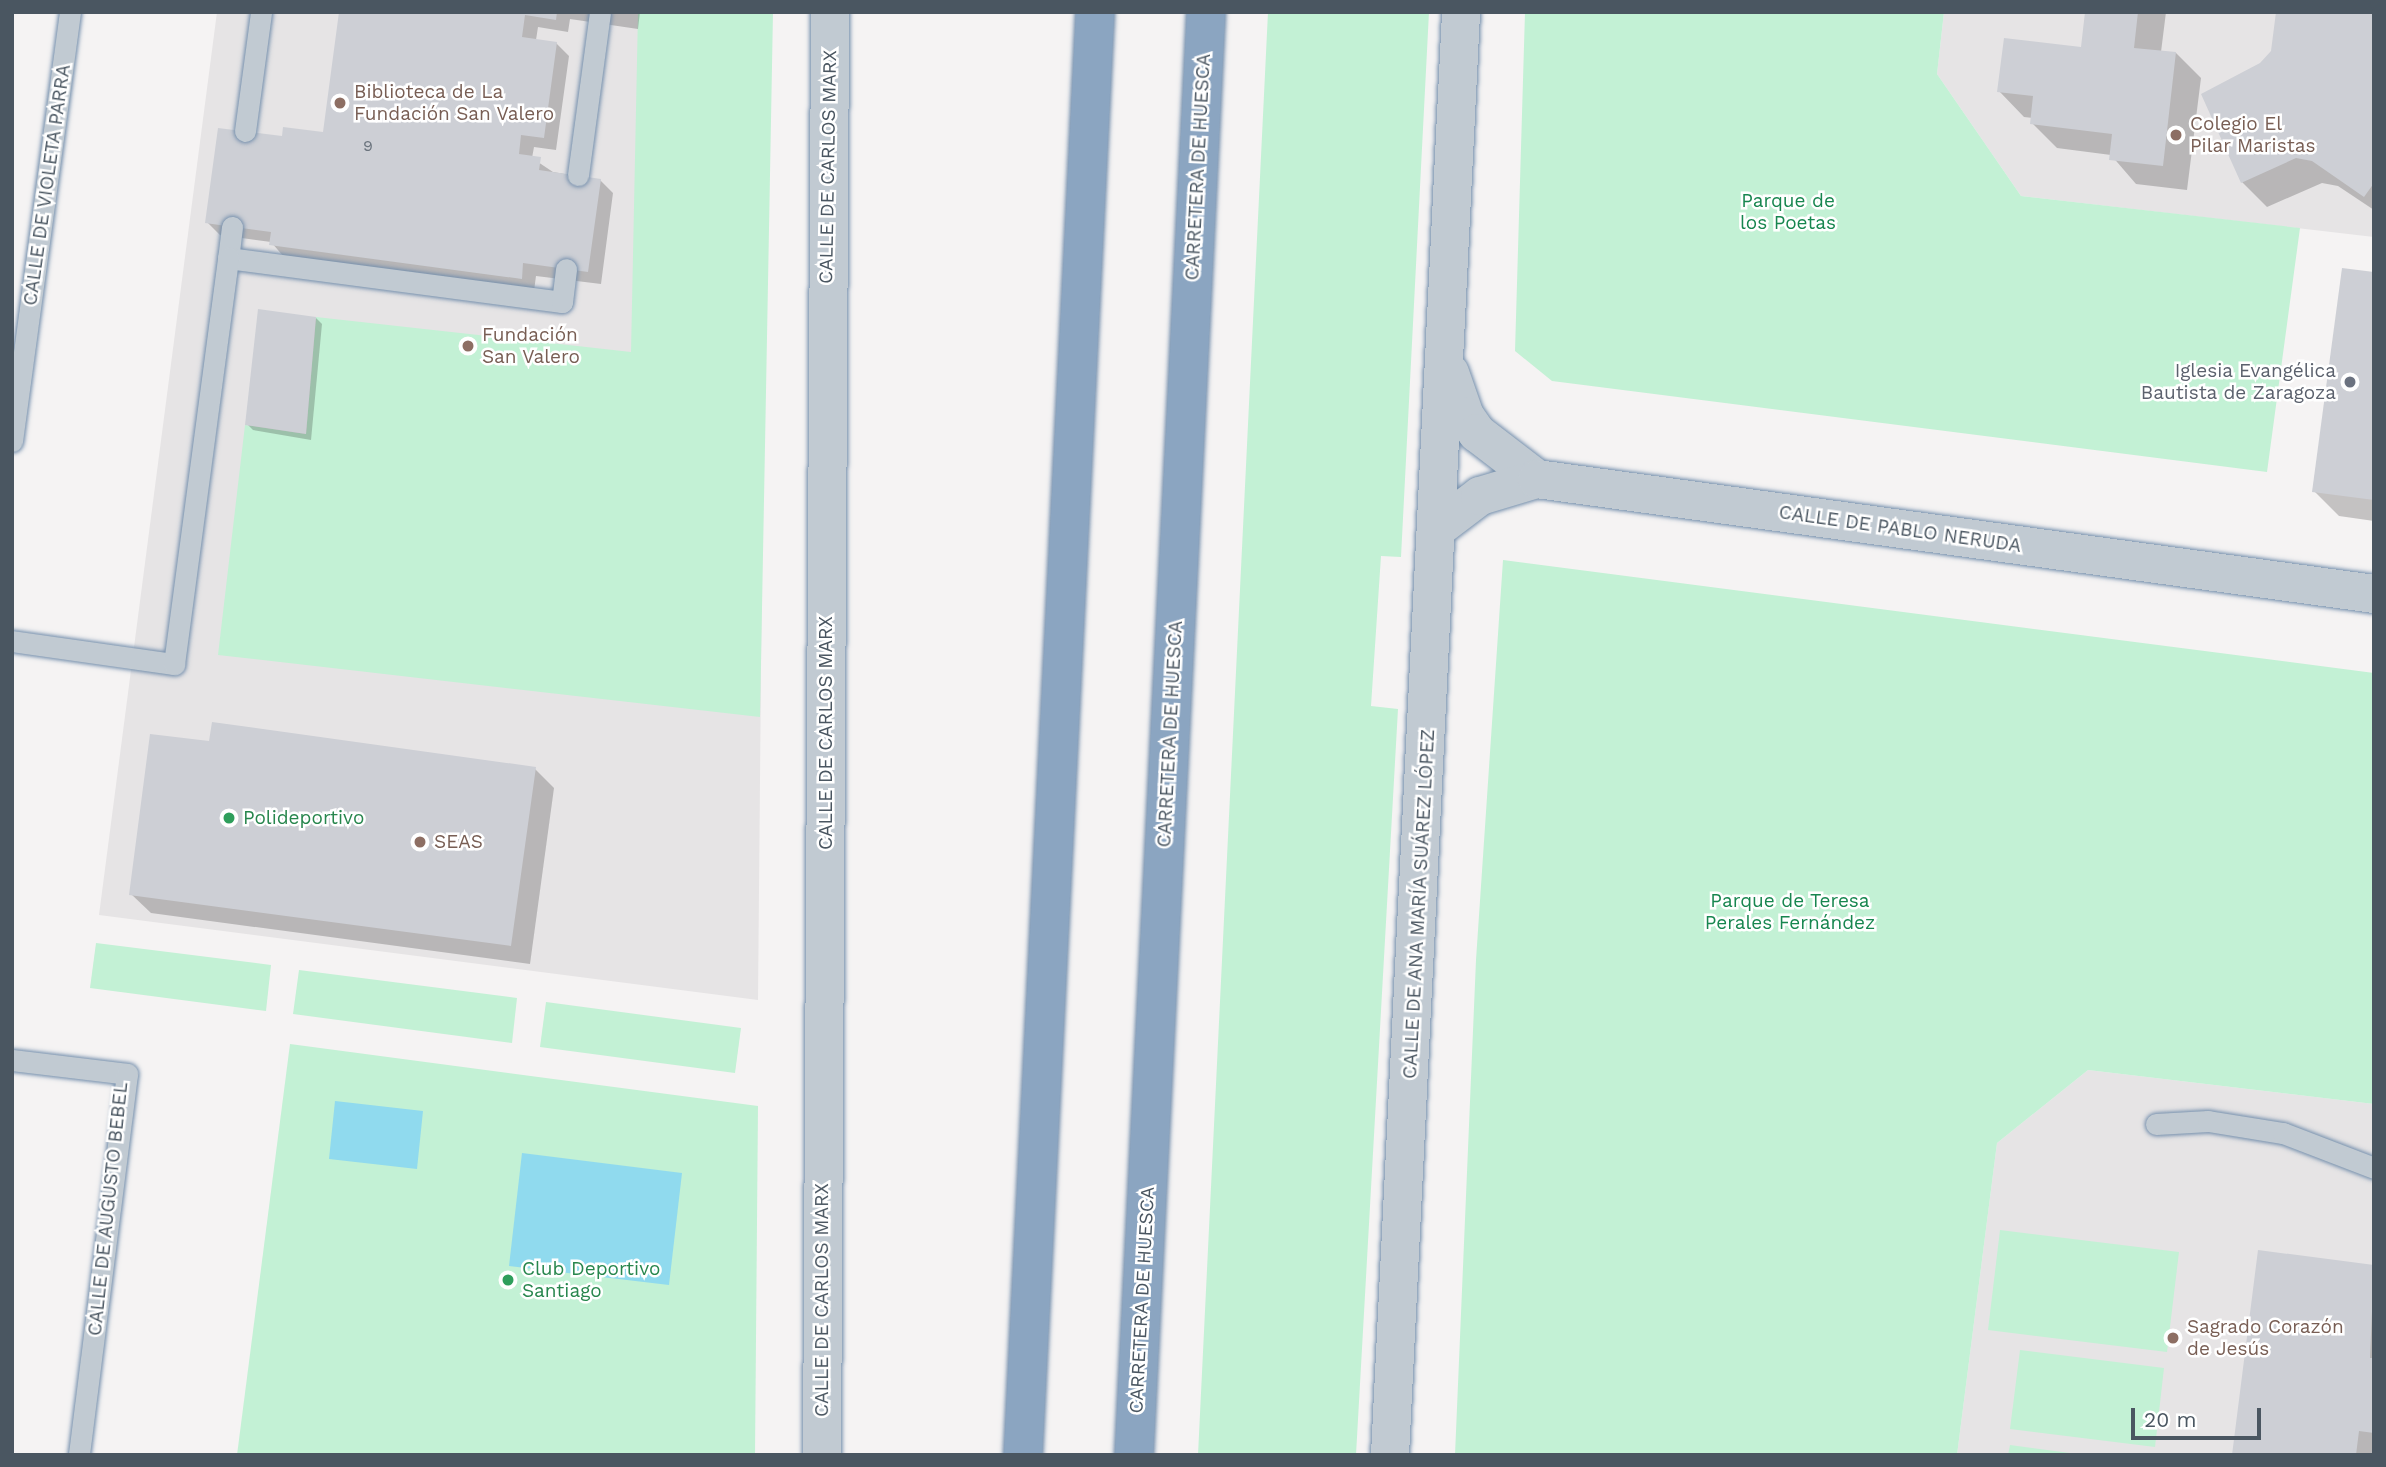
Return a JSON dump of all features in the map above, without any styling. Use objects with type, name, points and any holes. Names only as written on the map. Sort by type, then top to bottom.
[{"type":"highway","points":[[1023,1455],[1095,12]]},
{"type":"highway","name":"CARRETERA DE HUESCA","points":[[1134,1455],[1206,12]]},
{"type":"street","name":"CALLE DE CARLOS MARX","points":[[822,1455],[830,12]]},
{"type":"street","name":"CALLE DE ANA MARÍA SUÁREZ LÓPEZ","points":[[1390,1455],[1438,528],[1461,12]]},
{"type":"street","name":"CALLE DE ANA MARÍA SUÁREZ LÓPEZ","points":[[1444,353],[1455,392],[1477,433],[1536,479]]},
{"type":"street","name":"CALLE DE PABLO NERUDA","points":[[1438,528],[1480,496],[1536,479],[2374,594]]},
{"type":"lane","name":"CALLE DE VIOLETA PARRA","points":[[12,441],[70,12]]},
{"type":"lane","points":[[245,131],[261,12]]},
{"type":"lane","points":[[578,175],[600,13]]},
{"type":"lane","points":[[12,641],[174,664],[232,227]]},
{"type":"lane","points":[[228,258],[562,302],[566,269]]},
{"type":"lane","name":"CALLE DE AUGUSTO BEBEL","points":[[12,1060],[127,1074],[79,1455]]},
{"type":"lane","points":[[2156,1125],[2208,1121],[2283,1133],[2374,1168]]},
{"type":"shaded area","name":"Fundación San Valero","points":[[217,12],[767,12],[758,1000],[99,915]]},
{"type":"shaded area","name":"Colegio El Pilar Maristas","points":[[1944,12],[2374,12],[2374,237],[2021,196],[1937,74]]},
{"type":"shaded area","name":"Sagrado Corazón de Jesús","points":[[2088,1070],[2374,1104],[2374,1455],[1957,1455],[1997,1143]]},
{"type":"green space","points":[[638,12],[773,12],[760,717],[218,655],[245,425],[306,434],[316,317],[631,352]]},
{"type":"green space","points":[[1268,12],[1429,12],[1401,557],[1381,556],[1371,706],[1398,709],[1356,1455],[1198,1455]]},
{"type":"green space","name":"Parque de los Poetas","points":[[1525,12],[1944,12],[1937,74],[2021,196],[2300,228],[2267,472],[1552,381],[1515,351]]},
{"type":"green space","name":"Parque de Teresa Perales Fernández","points":[[1503,560],[2374,673],[2374,1104],[2088,1070],[1997,1143],[1957,1455],[1455,1455],[1476,960]]},
{"type":"green space","points":[[96,943],[271,965],[266,1011],[90,988]]},
{"type":"green space","points":[[299,970],[517,998],[512,1043],[293,1014]]},
{"type":"green space","points":[[546,1002],[741,1028],[735,1073],[540,1047]]},
{"type":"green space","name":"Club Deportivo Santiago","points":[[290,1044],[758,1106],[755,1455],[237,1455]]},
{"type":"green space","points":[[2000,1230],[2179,1252],[2167,1352],[1988,1330]]},
{"type":"green space","points":[[2020,1350],[2164,1368],[2155,1447],[2010,1429]]},
{"type":"green space","points":[[2010,1445],[2085,1455],[2008,1455]]},
{"type":"water","points":[[335,1101],[423,1111],[417,1169],[329,1159]]},
{"type":"water","points":[[522,1153],[682,1173],[669,1285],[509,1266]]},
{"type":"building","name":"Fundación San Valero","points":[[339,12],[557,12],[556,20],[525,15],[522,37],[557,42],[544,138],[521,135],[519,154],[541,157],[539,170],[601,179],[588,272],[523,263],[522,279],[269,245],[271,232],[205,223],[218,128],[282,136],[283,127],[323,132]]},
{"type":"building","points":[[2085,12],[2138,12],[2134,48],[2176,52],[2163,166],[2109,160],[2112,134],[2030,124],[2033,96],[1997,92],[2004,38],[2081,47]]},
{"type":"building","points":[[2276,12],[2374,12],[2374,183],[2364,197],[2312,161],[2296,158],[2241,183],[2201,94],[2260,63],[2271,51]]},
{"type":"building","name":"Iglesia Evangélica Bautista de Zaragoza","points":[[2342,268],[2374,272],[2374,500],[2312,492]]},
{"type":"building","points":[[258,309],[316,317],[306,434],[245,425]]},
{"type":"building","points":[[212,722],[536,767],[511,946],[129,895],[150,734],[209,741]]},
{"type":"building","points":[[2258,1250],[2374,1265],[2370,1358],[2374,1358],[2374,1433],[2359,1431],[2356,1455],[2232,1455]]},
{"type":"place","name":"Biblioteca de La Fundación San Valero","points":[[340,103]]},
{"type":"place","name":"Colegio El Pilar Maristas","points":[[2176,135]]},
{"type":"place","name":"Fundación San Valero","points":[[468,346]]},
{"type":"place","name":"Iglesia Evangélica Bautista de Zaragoza","points":[[2350,382]]},
{"type":"place","name":"Polideportivo","points":[[229,818]]},
{"type":"place","name":"SEAS","points":[[420,842]]},
{"type":"place","name":"Club Deportivo Santiago","points":[[508,1280]]},
{"type":"place","name":"Sagrado Corazón de Jesús","points":[[2173,1338]]}]
